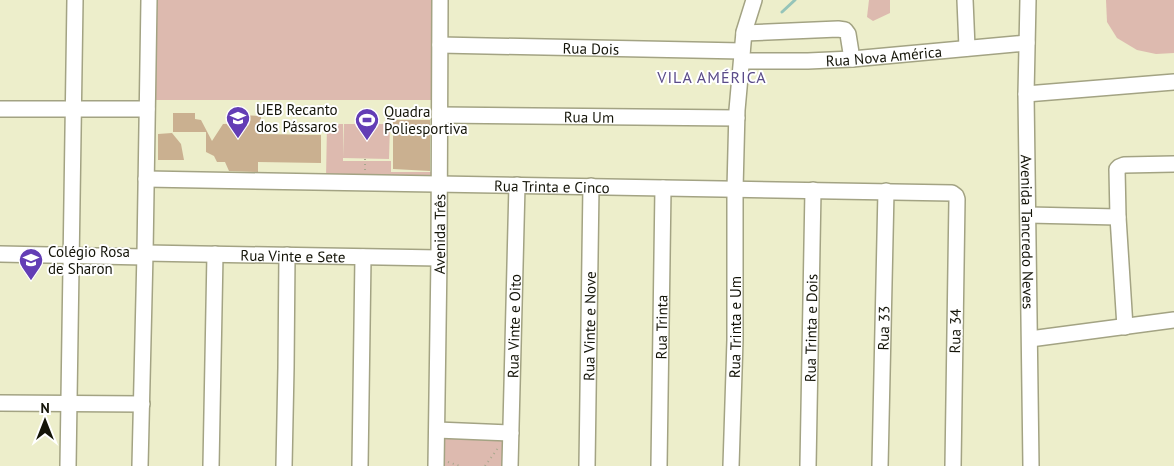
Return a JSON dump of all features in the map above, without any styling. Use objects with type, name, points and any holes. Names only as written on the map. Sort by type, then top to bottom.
[{"type":"street","points":[[68,466],[75,0]]},
{"type":"street","points":[[140,466],[149,0]]},
{"type":"street","name":"Avenida Três","points":[[440,0],[437,430],[441,461]]},
{"type":"street","name":"Rua Trinta e Um","points":[[731,466],[734,340],[734,189],[737,118],[744,34],[754,0]]},
{"type":"street","points":[[966,0],[967,48]]},
{"type":"street","name":"Avenida Tancredo Neves","points":[[1028,0],[1026,94],[1031,466]]},
{"type":"street","points":[[744,34],[845,30],[848,34],[852,59]]},
{"type":"street","name":"Rua Nova América","points":[[742,56],[808,61],[852,59],[1026,43]]},
{"type":"street","name":"Rua Dois","points":[[440,45],[742,56]]},
{"type":"street","points":[[1026,94],[1174,82]]},
{"type":"street","points":[[0,109],[147,109]]},
{"type":"street","name":"Rua Um","points":[[440,115],[737,118]]},
{"type":"street","points":[[1125,327],[1117,172],[1119,167],[1124,165],[1174,164]]},
{"type":"street","name":"Rua Trinta e Cinco","points":[[146,179],[886,191],[950,193],[956,196]]},
{"type":"street","name":"Rua Vinte e Oito","points":[[510,466],[517,185]]},
{"type":"street","name":"Rua Vinte e Nove","points":[[586,466],[591,186]]},
{"type":"street","name":"Rua Trinta","points":[[659,466],[663,188]]},
{"type":"street","name":"Rua Trinta e Dois","points":[[808,466],[813,190]]},
{"type":"street","name":"Rua 33","points":[[880,466],[886,191]]},
{"type":"street","name":"Rua 34","points":[[953,466],[956,196]]},
{"type":"street","points":[[1028,215],[1118,217]]},
{"type":"street","name":"Rua Vinte e Sete","points":[[0,254],[71,256],[215,254],[439,258]]},
{"type":"street","points":[[211,466],[215,254]]},
{"type":"street","points":[[284,466],[287,255]]},
{"type":"street","points":[[360,466],[363,256]]},
{"type":"street","points":[[1030,340],[1174,320]]},
{"type":"street","points":[[0,403],[142,404]]},
{"type":"street","points":[[437,430],[510,433]]},
{"type":"path","points":[[485,466],[500,446]]},
{"type":"path","points":[[441,461],[460,466]]},
{"type":"shaded area","points":[[154,0],[435,0],[431,100],[150,100]]},
{"type":"shaded area","points":[[869,0],[890,0],[890,13],[873,21],[867,17]]},
{"type":"shaded area","points":[[1106,0],[1174,0],[1174,53],[1156,54],[1137,50],[1117,38],[1107,22]]},
{"type":"shaded area","points":[[327,124],[343,124],[343,161],[391,161],[391,172],[431,172],[431,178],[326,178]]},
{"type":"shaded area","name":"Quadra Poliesportiva","points":[[344,124],[390,124],[389,159],[343,158]]},
{"type":"shaded area","points":[[438,432],[509,434],[509,466],[437,466]]},
{"type":"building","points":[[173,113],[195,113],[195,119],[201,120],[212,141],[223,124],[241,123],[241,115],[261,116],[261,134],[321,135],[321,163],[258,162],[258,172],[229,171],[225,162],[217,162],[214,156],[206,152],[206,132],[173,132]]},
{"type":"building","points":[[393,120],[430,120],[430,171],[393,169]]},
{"type":"building","points":[[172,133],[181,144],[184,160],[158,160],[158,134]]},
{"type":"waterway","points":[[782,12],[795,0]]},
{"type":"place","name":"UEB Recanto dos Pássaros","points":[[238,139]]},
{"type":"place","name":"Quadra Poliesportiva","points":[[367,141]]},
{"type":"place","name":"Colégio Rosa de Sharon","points":[[31,281]]},
{"type":"district","name":"VILA AMÉRICA","points":[[712,77]]}]
